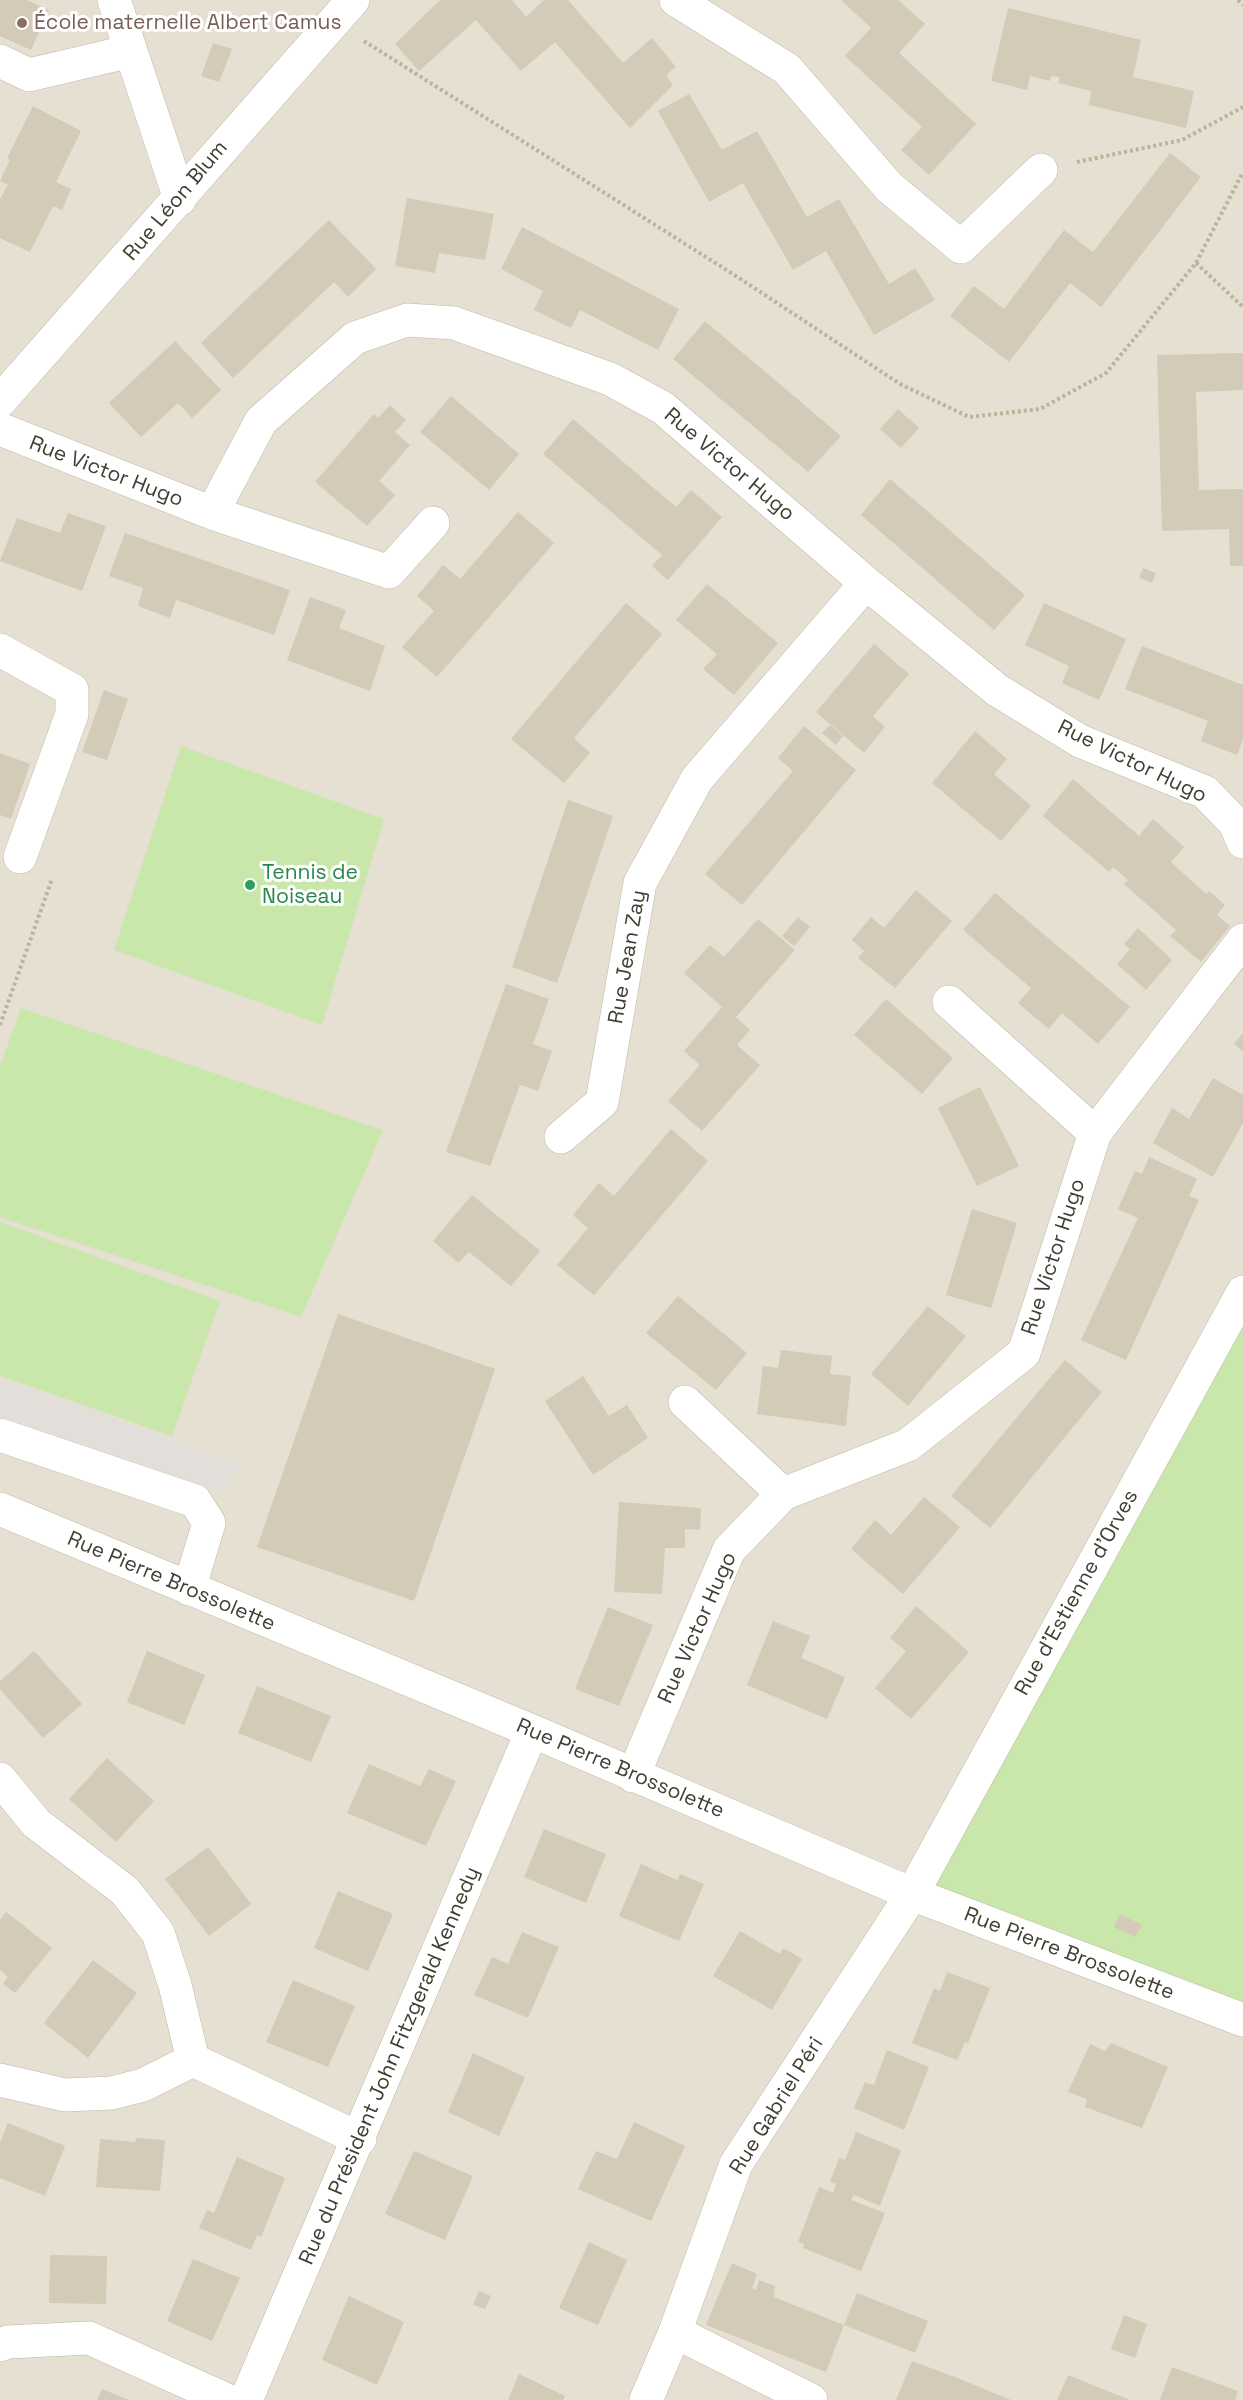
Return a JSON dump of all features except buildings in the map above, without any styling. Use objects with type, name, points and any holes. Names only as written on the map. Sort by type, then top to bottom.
[{"type":"street","points":[[114,0],[180,199]]},
{"type":"street","points":[[676,0],[788,69],[889,187],[961,247],[1041,170]]},
{"type":"street","name":"Rue Léon Blum","points":[[0,401],[343,11]]},
{"type":"street","points":[[0,61],[29,75],[130,51]]},
{"type":"street","name":"Rue Victor Hugo","points":[[212,513],[261,421],[355,338],[407,320],[454,323],[610,379],[663,408],[866,583],[1006,696],[1080,741],[1205,792],[1235,823],[1243,842]]},
{"type":"street","name":"Rue Victor Hugo","points":[[0,429],[212,513],[389,572],[434,523]]},
{"type":"street","name":"Rue Jean Zay","points":[[561,1137],[602,1102],[640,883],[697,779],[866,583]]},
{"type":"street","points":[[0,650],[72,690],[72,714],[20,857]]},
{"type":"street","name":"Rue Victor Hugo","points":[[633,1776],[729,1550],[783,1494],[908,1445],[1024,1353],[1095,1133],[1243,940]]},
{"type":"street","points":[[949,1002],[1095,1133]]},
{"type":"street","name":"Rue d'Estienne d'Orves","points":[[912,1894],[1243,1292]]},
{"type":"street","points":[[685,1401],[783,1494]]},
{"type":"street","points":[[0,1435],[195,1501],[208,1523],[189,1589]]},
{"type":"street","name":"Rue Pierre Brossolette","points":[[0,1509],[532,1731],[912,1894],[1243,2020]]},
{"type":"street","name":"Rue du Président John Fitzgerald Kennedy","points":[[246,2400],[360,2139],[532,1731]]},
{"type":"street","points":[[0,1779],[36,1823],[125,1891],[158,1933],[175,1985],[193,2060]]},
{"type":"street","name":"Rue Gabriel Péri","points":[[646,2400],[675,2332],[736,2164],[912,1894]]},
{"type":"street","points":[[193,2060],[360,2139]]},
{"type":"street","points":[[0,2080],[65,2095],[112,2093],[143,2085],[193,2060]]},
{"type":"street","points":[[675,2332],[811,2400]]},
{"type":"street","points":[[0,2345],[8,2342],[89,2338],[227,2400]]},
{"type":"path","points":[[1238,0],[1243,5]]},
{"type":"path","points":[[343,11],[900,384],[969,417],[1040,409],[1106,374],[1196,263],[1243,172]]},
{"type":"path","points":[[1041,170],[1182,140],[1243,107]]},
{"type":"path","points":[[1196,263],[1243,307]]},
{"type":"path","points":[[0,1025],[57,867]]},
{"type":"shaded area","points":[[0,0],[1243,0],[1243,2400],[0,2400]]},
{"type":"shaded area","points":[[0,1378],[242,1465],[222,1491],[0,1416]]},
{"type":"green space","name":"Tennis de Noiseau","points":[[181,746],[384,819],[322,1025],[114,950]]},
{"type":"green space","points":[[21,1008],[383,1130],[301,1317],[0,1217],[0,1066]]},
{"type":"green space","points":[[0,1222],[220,1301],[172,1436],[0,1376]]},
{"type":"green space","points":[[1243,1320],[1243,2020],[912,1894]]},
{"type":"place","name":"École maternelle Albert Camus","points":[[22,23]]},
{"type":"place","name":"Tennis de Noiseau","points":[[250,885]]}]
